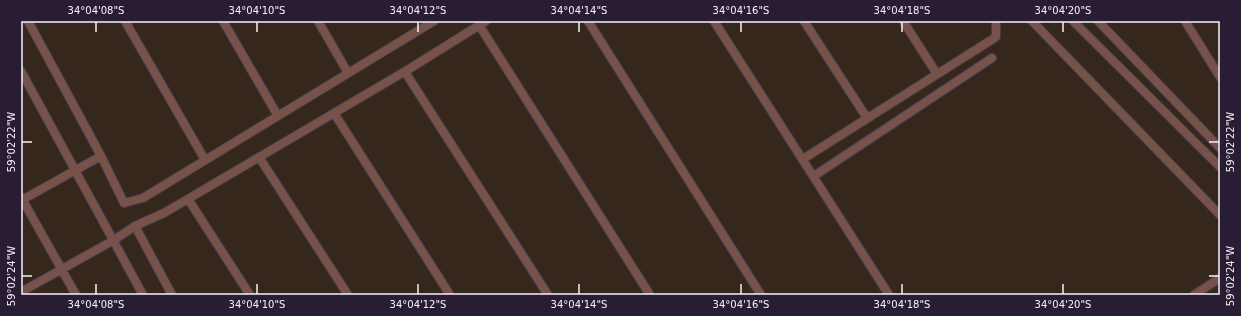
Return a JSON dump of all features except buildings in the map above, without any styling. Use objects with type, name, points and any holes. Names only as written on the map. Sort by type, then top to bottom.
[{"type":"lane","points":[[28,21],[101,156],[124,204],[143,198],[434,21]]},
{"type":"lane","points":[[125,21],[205,160]]},
{"type":"lane","points":[[223,21],[278,116]]},
{"type":"lane","points":[[318,21],[348,73]]},
{"type":"lane","points":[[416,21],[421,29]]},
{"type":"lane","points":[[588,21],[761,295]]},
{"type":"lane","points":[[714,21],[889,295]]},
{"type":"lane","points":[[804,21],[868,118]]},
{"type":"lane","points":[[903,21],[937,74]]},
{"type":"lane","points":[[802,159],[996,38],[996,21]]},
{"type":"lane","points":[[1032,21],[1220,215]]},
{"type":"lane","points":[[1073,21],[1220,167]]},
{"type":"lane","points":[[1098,21],[1220,148]]},
{"type":"lane","points":[[1185,21],[1220,77]]},
{"type":"lane","points":[[21,292],[114,240],[135,226],[164,213],[405,72],[483,23],[650,295]]},
{"type":"lane","points":[[814,176],[992,58]]},
{"type":"lane","points":[[21,71],[143,295]]},
{"type":"lane","points":[[405,72],[548,295]]},
{"type":"lane","points":[[334,113],[450,295]]},
{"type":"lane","points":[[76,295],[22,198],[101,156]]},
{"type":"lane","points":[[259,157],[348,295]]},
{"type":"lane","points":[[188,199],[250,295]]},
{"type":"lane","points":[[135,226],[172,295]]},
{"type":"lane","points":[[1194,295],[1220,278]]},
{"type":"shaded area","points":[[21,21],[1220,21],[1220,295],[21,295]]}]
